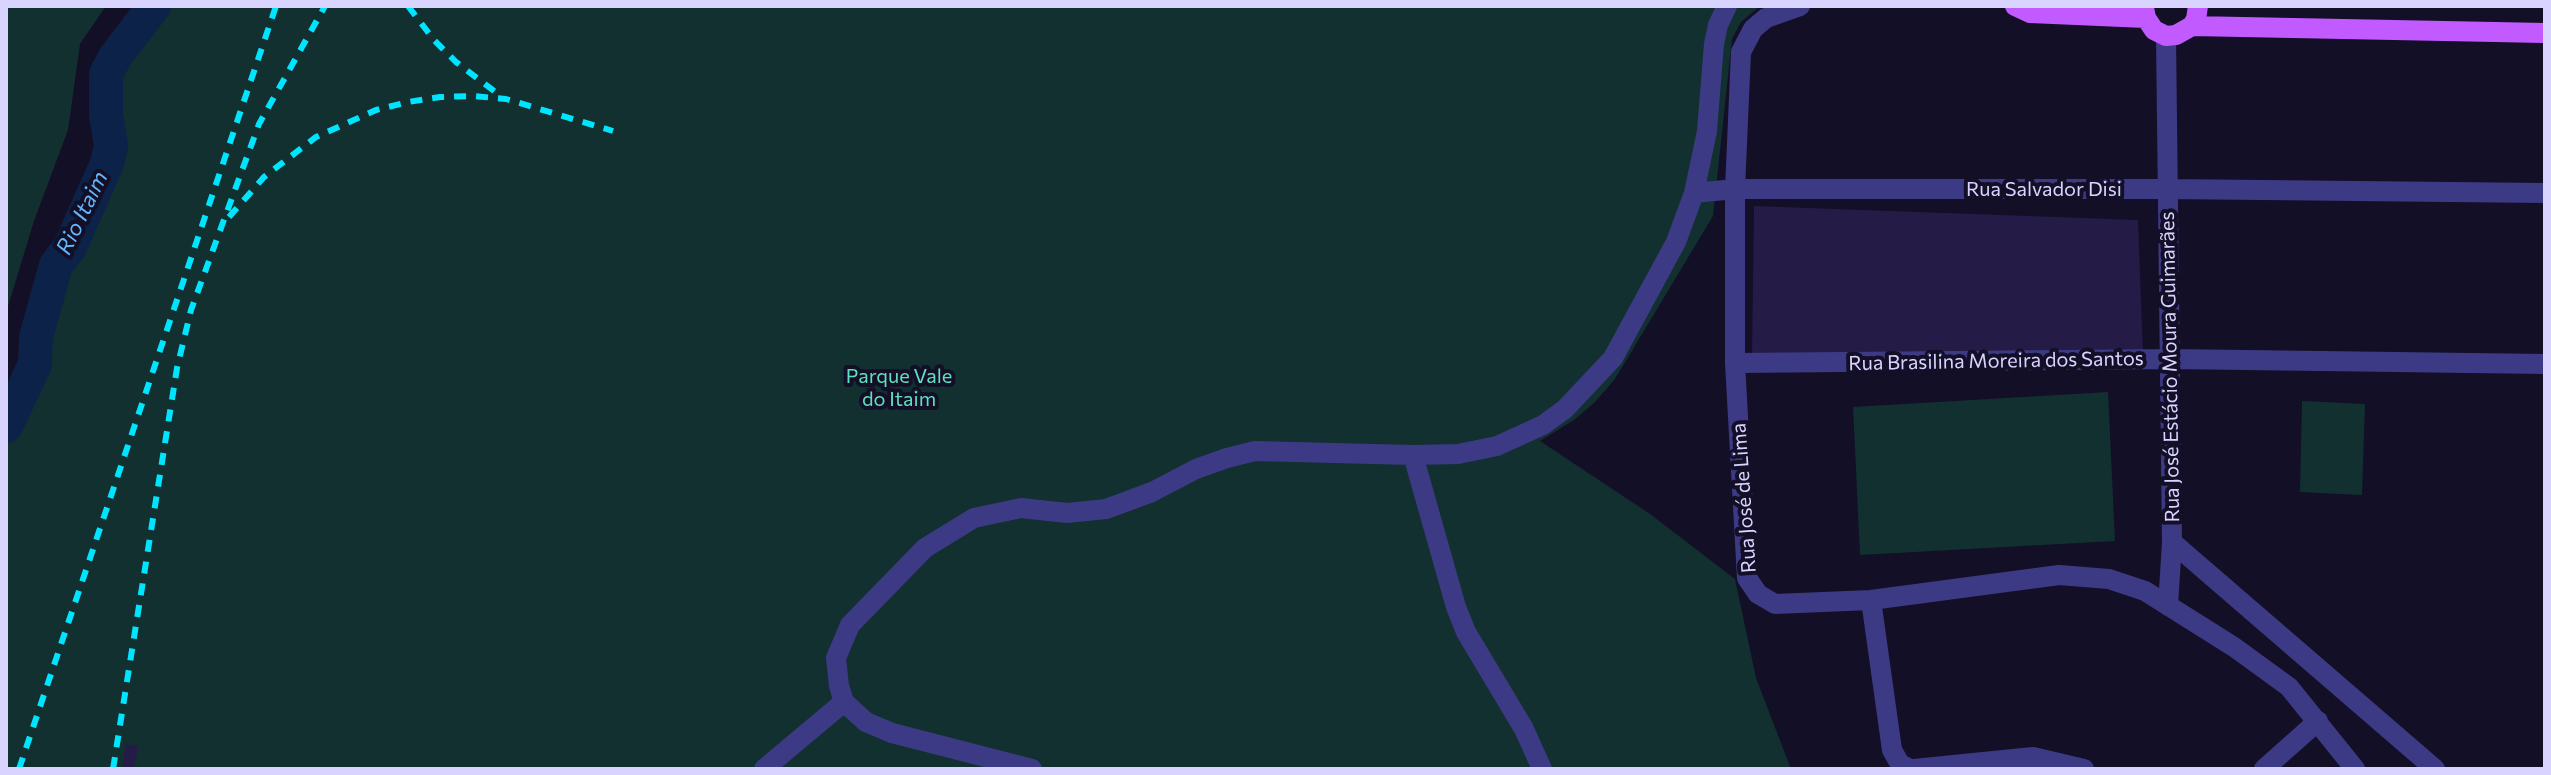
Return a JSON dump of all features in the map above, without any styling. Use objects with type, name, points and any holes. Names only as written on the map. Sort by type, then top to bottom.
[{"type":"main road","points":[[2023,10],[2145,12],[2154,30],[2166,36],[2185,32],[2195,16],[2545,33]]},
{"type":"street","points":[[1032,769],[892,733],[866,722],[844,702],[839,686],[836,658],[850,625],[925,548],[974,518],[1021,508],[1067,513],[1106,509],[1152,492],[1196,469],[1255,451],[1458,454],[1497,446],[1543,425],[1565,409],[1613,358],[1676,242],[1694,193],[1707,131],[1714,44],[1727,6]]},
{"type":"street","name":"Rua José de Lima","points":[[1800,6],[1766,18],[1753,29],[1741,52],[1735,189],[1735,363],[1747,578],[1758,594],[1775,604],[1871,600],[2059,575],[2109,579],[2145,591],[2234,647],[2289,687],[2355,769]]},
{"type":"street","name":"Rua José Estácio Moura Guimarães","points":[[2166,36],[2172,542],[2435,769]]},
{"type":"street","name":"Rua Salvador Disi","points":[[1694,193],[1735,189],[2545,193]]},
{"type":"street","name":"Rua Brasilina Moreira dos Santos","points":[[1735,363],[2170,359],[2545,364]]},
{"type":"street","points":[[1413,455],[1461,619],[1524,729],[1542,769]]},
{"type":"street","points":[[2168,606],[2172,542]]},
{"type":"street","points":[[1871,600],[1892,750],[1900,764],[1912,769],[2033,757],[2084,769]]},
{"type":"street","points":[[764,769],[844,702]]},
{"type":"street","points":[[2264,769],[2318,721]]},
{"type":"green space","points":[[6,6],[106,6],[80,44],[68,130],[34,221],[6,313]]},
{"type":"green space","name":"Parque Vale do Itaim","points":[[154,6],[1760,6],[1741,22],[1732,39],[1713,216],[1615,379],[1574,420],[1540,441],[1650,514],[1735,579],[1756,678],[1791,769],[6,769],[6,424],[35,364],[56,265],[111,146],[106,115],[106,74]]},
{"type":"green space","points":[[2108,392],[2115,541],[1860,555],[1853,407]]},
{"type":"green space","points":[[2302,401],[2365,404],[2362,495],[2300,492]]},
{"type":"building","points":[[1754,206],[2138,220],[2143,353],[1752,354]]},
{"type":"building","points":[[126,744],[138,746],[134,769],[122,769]]},
{"type":"waterway","name":"Rio Itaim","points":[[6,426],[35,364],[36,337],[56,265],[70,247],[107,163],[111,146],[106,115],[106,74],[115,57],[154,6]]},
{"type":"railway","points":[[19,769],[276,6]]},
{"type":"railway","points":[[113,769],[177,368],[191,310],[259,124],[325,6]]},
{"type":"railway","points":[[408,6],[456,62],[502,97]]},
{"type":"railway","points":[[229,217],[264,177],[316,137],[376,110],[408,102],[440,97],[506,99],[613,131]]}]
